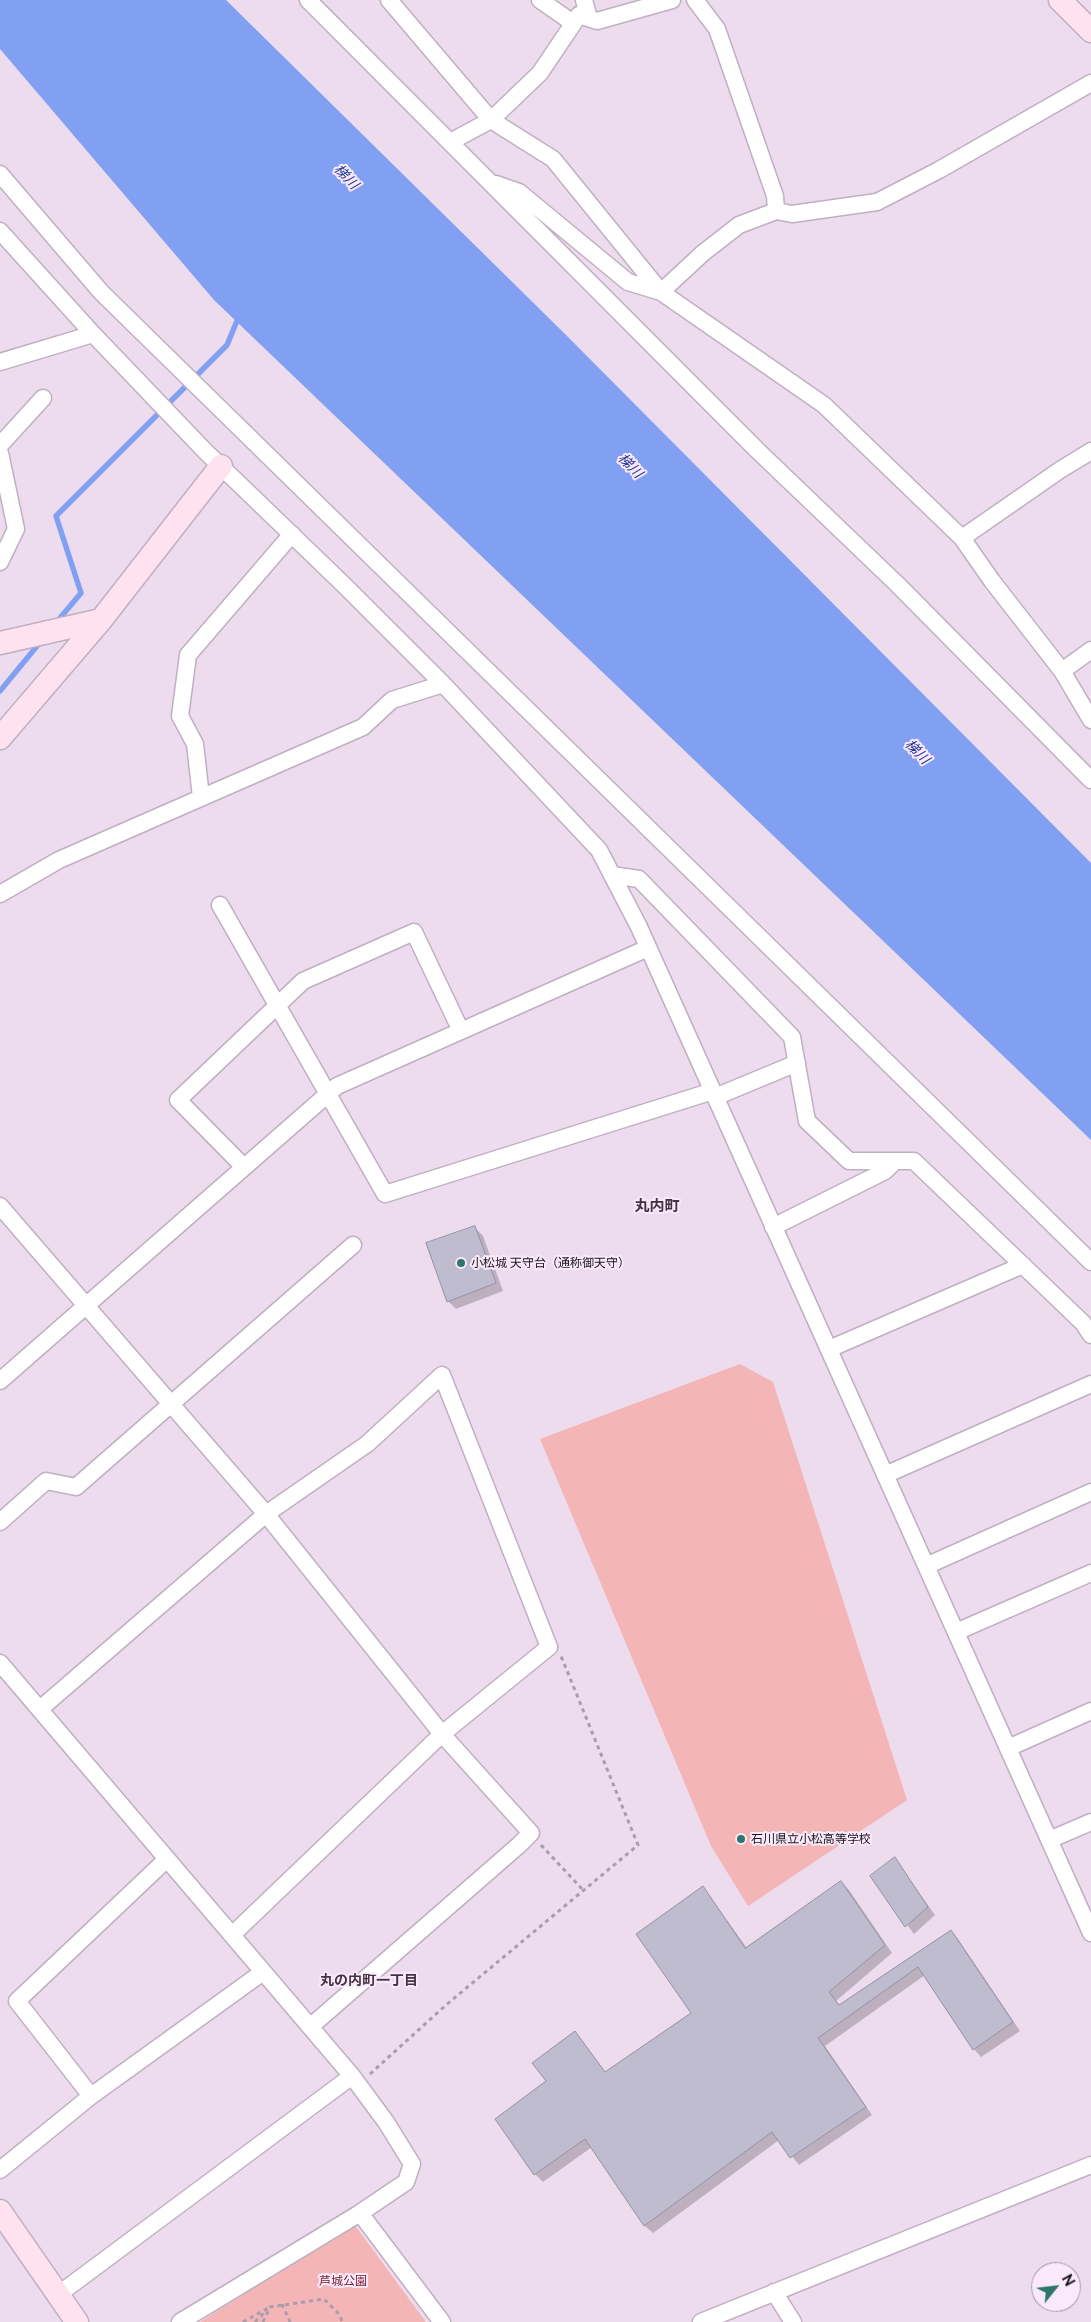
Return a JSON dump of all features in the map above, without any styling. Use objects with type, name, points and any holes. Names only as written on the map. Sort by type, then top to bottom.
[{"type":"street","points":[[308,0],[492,182],[757,450],[898,585],[1091,780]]},
{"type":"street","points":[[389,0],[491,120],[552,159],[661,292],[824,405],[962,538],[1062,671],[1091,720]]},
{"type":"street","points":[[540,0],[573,23]]},
{"type":"street","points":[[584,0],[589,18]]},
{"type":"street","points":[[450,142],[491,120],[540,73],[578,15],[597,21],[672,0]]},
{"type":"street","points":[[695,0],[717,29],[775,196],[776,211]]},
{"type":"street","points":[[1060,0],[1091,31]]},
{"type":"street","points":[[661,292],[703,253],[739,225],[776,211],[792,214],[877,202],[939,170],[1091,83]]},
{"type":"street","points":[[0,174],[101,292],[1091,1262]]},
{"type":"street","points":[[492,182],[519,192],[628,282],[661,292]]},
{"type":"street","points":[[0,231],[93,334],[221,466],[443,684],[599,850],[648,948],[1091,1933]]},
{"type":"street","points":[[0,362],[93,334]]},
{"type":"street","points":[[0,446],[43,398]]},
{"type":"street","points":[[962,538],[1060,470],[1091,451]]},
{"type":"street","points":[[0,453],[16,529],[0,562]]},
{"type":"street","points":[[0,738],[101,620],[221,466]]},
{"type":"street","points":[[201,797],[196,744],[180,716],[188,655],[292,534]]},
{"type":"street","points":[[0,643],[101,620]]},
{"type":"street","points":[[1062,671],[1091,650]]},
{"type":"street","points":[[0,894],[59,860],[363,727],[392,700],[443,684]]},
{"type":"street","points":[[612,875],[638,879],[792,1036],[806,1121],[849,1161],[914,1161],[1024,1265],[1083,1323],[1091,1335]]},
{"type":"street","points":[[220,905],[385,1194],[714,1094],[797,1062]]},
{"type":"street","points":[[244,1167],[178,1100],[303,981],[414,932],[461,1031]]},
{"type":"street","points":[[0,1381],[338,1086],[648,948]]},
{"type":"street","points":[[773,1227],[885,1171],[895,1161]]},
{"type":"street","points":[[0,1206],[85,1307],[266,1514],[442,1734],[530,1833],[520,1846],[310,2027]]},
{"type":"street","points":[[0,1522],[46,1481],[76,1488],[354,1245]]},
{"type":"street","points":[[828,1349],[1024,1265]]},
{"type":"street","points":[[40,1709],[266,1514],[367,1444],[442,1375],[549,1647],[442,1734],[232,1935]]},
{"type":"street","points":[[885,1475],[1091,1384]]},
{"type":"street","points":[[926,1566],[1091,1492]]},
{"type":"street","points":[[956,1632],[1091,1573]]},
{"type":"street","points":[[0,1662],[355,2080],[386,2122],[412,2164],[406,2182],[360,2213],[180,2322]]},
{"type":"street","points":[[1008,1748],[1091,1711]]},
{"type":"street","points":[[1049,1840],[1091,1822]]},
{"type":"street","points":[[91,2096],[17,2001],[167,1858]]},
{"type":"street","points":[[0,2170],[91,2096],[264,1972]]},
{"type":"street","points":[[59,2294],[355,2080]]},
{"type":"street","points":[[701,2322],[1091,2164]]},
{"type":"street","points":[[0,2210],[77,2322]]},
{"type":"street","points":[[360,2213],[442,2322]]},
{"type":"street","points":[[774,2292],[793,2322]]},
{"type":"path","points":[[355,2080],[638,1845],[560,1653],[549,1647]]},
{"type":"path","points":[[530,1833],[584,1891]]},
{"type":"path","points":[[243,2322],[270,2306],[324,2299],[340,2314],[342,2322]]},
{"type":"path","points":[[282,2304],[290,2322]]},
{"type":"path","points":[[255,2322],[270,2306]]},
{"type":"path","points":[[263,2322],[270,2306]]},
{"type":"green space","points":[[740,1364],[773,1382],[907,1800],[748,1906],[711,1846],[540,1439]]},
{"type":"green space","name":"芦城公園","points":[[354,2224],[426,2322],[200,2322]]},
{"type":"water","name":"梯川","points":[[0,0],[226,0],[565,334],[1091,863],[1091,1140],[214,300],[0,49]]},
{"type":"building","name":"小松城 天守台（通称御天守）","points":[[475,1226],[496,1283],[447,1302],[426,1243]]},
{"type":"building","points":[[895,1857],[928,1907],[905,1927],[870,1876]]},
{"type":"building","points":[[841,1881],[885,1945],[829,1992],[839,2005],[951,1930],[1013,2022],[973,2050],[918,1967],[818,2038],[866,2107],[790,2158],[772,2132],[644,2226],[585,2139],[534,2175],[495,2119],[546,2081],[532,2063],[575,2031],[605,2072],[691,2013],[636,1934],[703,1886],[745,1948]]},
{"type":"waterway","points":[[55,624],[81,593],[56,516],[227,345],[239,316]]},
{"type":"waterway","points":[[0,691],[42,640]]},
{"type":"place","name":"小松城 天守台（通称御天守）","points":[[461,1263]]},
{"type":"place","name":"石川県立小松高等学校","points":[[741,1839]]},
{"type":"district","name":"丸内町","points":[[657,1206]]},
{"type":"district","name":"丸の内町一丁目","points":[[369,1981]]}]
